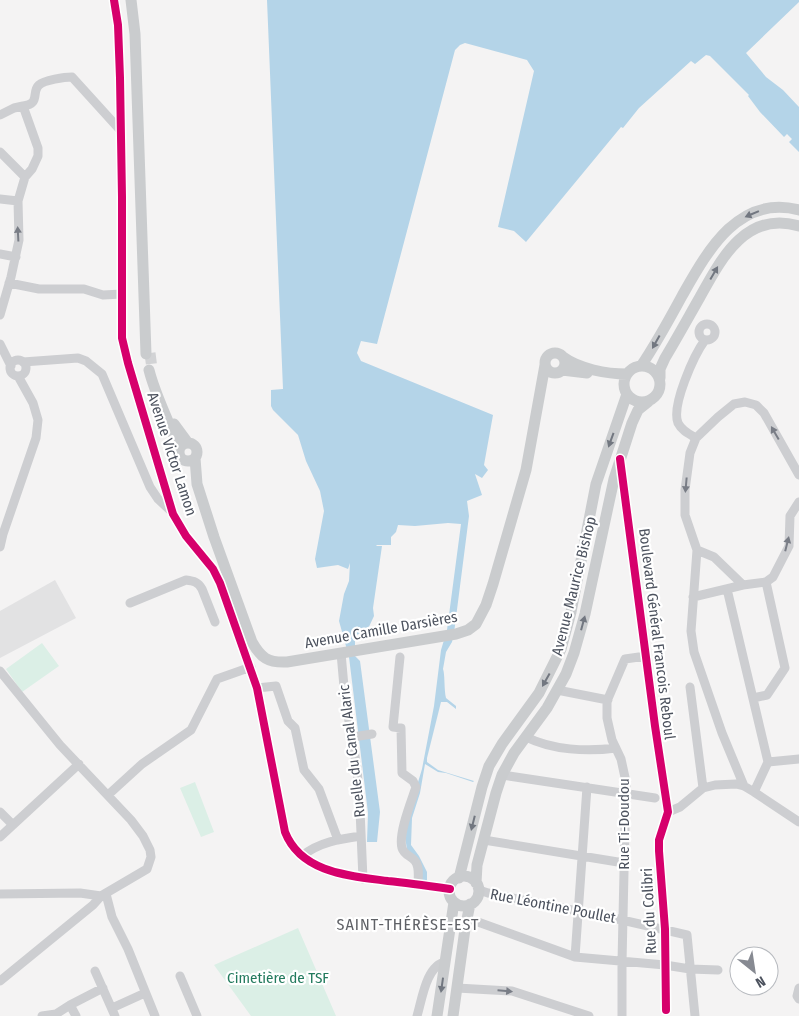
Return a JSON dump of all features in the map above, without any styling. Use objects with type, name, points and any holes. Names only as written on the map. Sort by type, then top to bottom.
[{"type":"main road","points":[[132,0],[148,354]]},
{"type":"main road","points":[[626,384],[636,367],[640,366],[652,350],[703,260],[724,233],[750,214],[766,209],[799,210]]},
{"type":"main road","points":[[626,384],[577,371],[549,371],[545,366],[547,357],[557,353],[570,362],[616,374],[626,384],[634,401],[648,402],[657,395],[661,384],[660,369],[674,342],[727,252],[754,229],[768,223],[779,222],[799,226]]},
{"type":"main road","points":[[540,389],[559,372],[565,362],[563,357]]},
{"type":"main road","name":"Avenue Camille Darsières","points":[[150,369],[158,402],[197,484],[252,642],[262,657],[276,662],[443,637],[468,630],[476,624],[493,584],[526,470],[545,366]]},
{"type":"main road","points":[[640,366],[651,368],[660,378]]},
{"type":"main road","name":"Avenue Maurice Bishop","points":[[459,878],[489,766],[538,692],[561,650],[571,612],[596,484],[626,384]]},
{"type":"main road","name":"Avenue Maurice Bishop","points":[[478,886],[477,865],[496,792],[502,775],[514,754],[547,708],[566,674],[585,614],[614,478],[638,410],[648,402]]},
{"type":"main road","points":[[193,444],[196,448],[195,458],[187,461],[182,450],[193,444]]},
{"type":"main road","name":"Avenue Camille Darsières","points":[[195,458],[197,484]]},
{"type":"main road","points":[[467,877],[478,886],[477,898],[470,904],[462,906],[454,902],[450,896],[453,882],[459,878],[467,877]]},
{"type":"main road","points":[[437,1016],[454,902]]},
{"type":"main road","points":[[453,1016],[470,904]]},
{"type":"street","name":"Avenue Victor Lamon","points":[[114,0],[118,25],[121,131],[122,338],[174,514],[186,536],[213,569],[220,583],[257,688],[285,832],[289,842],[302,856],[321,868],[342,875],[450,889]]},
{"type":"street","points":[[0,115],[34,101],[39,84],[72,77],[121,131]]},
{"type":"street","points":[[0,315],[19,240],[18,201],[25,177],[32,169],[38,156],[38,148],[24,106]]},
{"type":"street","points":[[0,152],[25,177]]},
{"type":"street","points":[[0,199],[18,201]]},
{"type":"street","points":[[0,254],[16,257]]},
{"type":"street","points":[[9,283],[39,289],[84,289],[104,295],[122,294]]},
{"type":"street","points":[[701,295],[696,314],[700,328],[700,337],[705,340]]},
{"type":"street","points":[[674,342],[685,332],[709,324],[715,330],[712,338],[705,340],[690,367],[676,414],[682,429],[696,438]]},
{"type":"street","points":[[0,344],[18,366],[38,420],[36,438],[6,524],[0,547]]},
{"type":"street","points":[[18,366],[36,362],[78,358],[86,360],[97,368],[107,384],[150,487],[158,499],[174,514]]},
{"type":"street","points":[[744,786],[722,732],[694,652],[691,631],[697,550],[684,515],[690,453],[696,438],[718,417],[734,404],[750,402],[764,413],[799,476]]},
{"type":"street","name":"Boulevard Général Francois Reboul","points":[[620,460],[668,812]]},
{"type":"street","points":[[693,597],[743,585],[766,582],[772,577],[789,546],[790,516],[799,502]]},
{"type":"street","points":[[697,550],[714,557],[743,585]]},
{"type":"street","points":[[130,603],[186,580],[194,581],[202,589],[215,622]]},
{"type":"street","points":[[753,698],[767,695],[785,668],[766,582]]},
{"type":"street","points":[[727,589],[768,762],[754,792]]},
{"type":"street","name":"Ruelle du Canal Alaric","points":[[342,653],[346,698],[355,737],[363,878]]},
{"type":"street","name":"Rue Ti-Doudou","points":[[622,1016],[622,920],[626,782],[621,759],[612,740],[607,718],[608,700],[625,659],[646,656]]},
{"type":"street","points":[[400,657],[393,727],[401,728],[402,773],[413,781],[416,787],[402,836],[402,846],[404,852],[415,861],[418,867],[418,884]]},
{"type":"street","points":[[108,795],[142,764],[191,730],[217,679],[250,667]]},
{"type":"street","points":[[0,671],[60,744],[131,820],[143,836],[150,850],[151,857],[147,869],[104,895],[0,981]]},
{"type":"street","points":[[257,688],[276,686],[288,721],[295,728],[304,770],[319,789],[338,840]]},
{"type":"street","points":[[690,688],[703,788]]},
{"type":"street","points":[[557,690],[608,700]]},
{"type":"street","points":[[355,737],[372,734]]},
{"type":"street","points":[[526,736],[541,743],[564,747],[596,751],[616,748]]},
{"type":"street","points":[[768,762],[799,760]]},
{"type":"street","points":[[0,837],[79,764]]},
{"type":"street","points":[[502,775],[655,798]]},
{"type":"street","points":[[668,812],[680,807],[703,788],[715,785],[736,784],[754,792],[799,822]]},
{"type":"street","points":[[575,957],[586,787]]},
{"type":"street","points":[[0,812],[13,825]]},
{"type":"street","name":"Rue du Colibri","points":[[666,1010],[659,840],[668,812]]},
{"type":"street","points":[[302,856],[316,847],[338,840],[361,836]]},
{"type":"street","points":[[484,840],[624,863]]},
{"type":"street","name":"Rue Léontine Poullet","points":[[478,886],[488,893],[687,935],[690,969]]},
{"type":"street","points":[[0,894],[80,893],[104,895]]},
{"type":"street","points":[[104,895],[155,1016]]},
{"type":"street","points":[[465,929],[472,923],[478,922],[575,957],[690,969],[718,970]]},
{"type":"street","points":[[417,1016],[428,980],[435,968],[445,962]]},
{"type":"street","points":[[690,969],[695,1016]]},
{"type":"street","points":[[95,970],[114,1012],[145,993]]},
{"type":"street","points":[[180,976],[197,1016]]},
{"type":"street","points":[[42,1016],[56,1014],[70,1004],[103,988]]},
{"type":"street","points":[[457,988],[512,991],[589,1016]]},
{"type":"street","points":[[799,988],[797,996],[799,999]]},
{"type":"street","points":[[70,1004],[76,1016]]},
{"type":"shaded area","points":[[55,580],[76,618],[0,658],[0,611]]},
{"type":"green space","points":[[42,643],[59,666],[22,692],[6,669]]},
{"type":"green space","points":[[195,782],[214,832],[201,837],[180,788]]},
{"type":"green space","name":"Cimetière de TSF","points":[[298,928],[336,1016],[251,1016],[214,965]]},
{"type":"water","points":[[267,0],[799,0],[746,53],[766,77],[783,90],[799,107],[799,152],[789,142],[792,139],[787,134],[784,137],[760,112],[749,95],[710,56],[706,55],[695,64],[691,61],[639,108],[623,128],[621,127],[526,242],[514,231],[498,227],[534,71],[527,60],[465,43],[455,50],[377,344],[361,341],[357,353],[361,361],[493,415],[484,465],[488,470],[482,478],[475,474],[482,495],[467,501],[469,516],[454,633],[452,642],[446,652],[443,669],[446,698],[456,706],[456,709],[447,702],[441,702],[427,758],[427,762],[438,770],[474,781],[438,772],[425,764],[420,793],[412,818],[411,845],[427,872],[427,881],[421,880],[407,850],[405,836],[412,802],[422,769],[434,706],[441,650],[447,630],[461,524],[398,525],[396,532],[391,537],[391,545],[376,545],[382,546],[373,608],[374,616],[367,631],[355,637],[355,656],[360,661],[380,812],[377,842],[367,842],[368,813],[349,657],[339,621],[344,594],[349,581],[350,563],[348,569],[338,565],[317,568],[315,559],[324,511],[320,491],[306,461],[298,435],[271,406],[271,390],[283,389]]},
{"type":"tunnel","points":[[150,353],[152,369]]},
{"type":"cycle path","points":[[114,0],[118,25],[120,78],[122,338],[173,514],[186,536],[213,569],[220,583],[257,688],[285,832],[292,846],[302,856],[328,870],[358,877],[450,889]]},
{"type":"cycle path","points":[[620,459],[668,812],[659,840],[665,929],[666,1010]]},
{"type":"district","name":"SAINT-THÉRÈSE-EST","points":[[408,924]]}]
